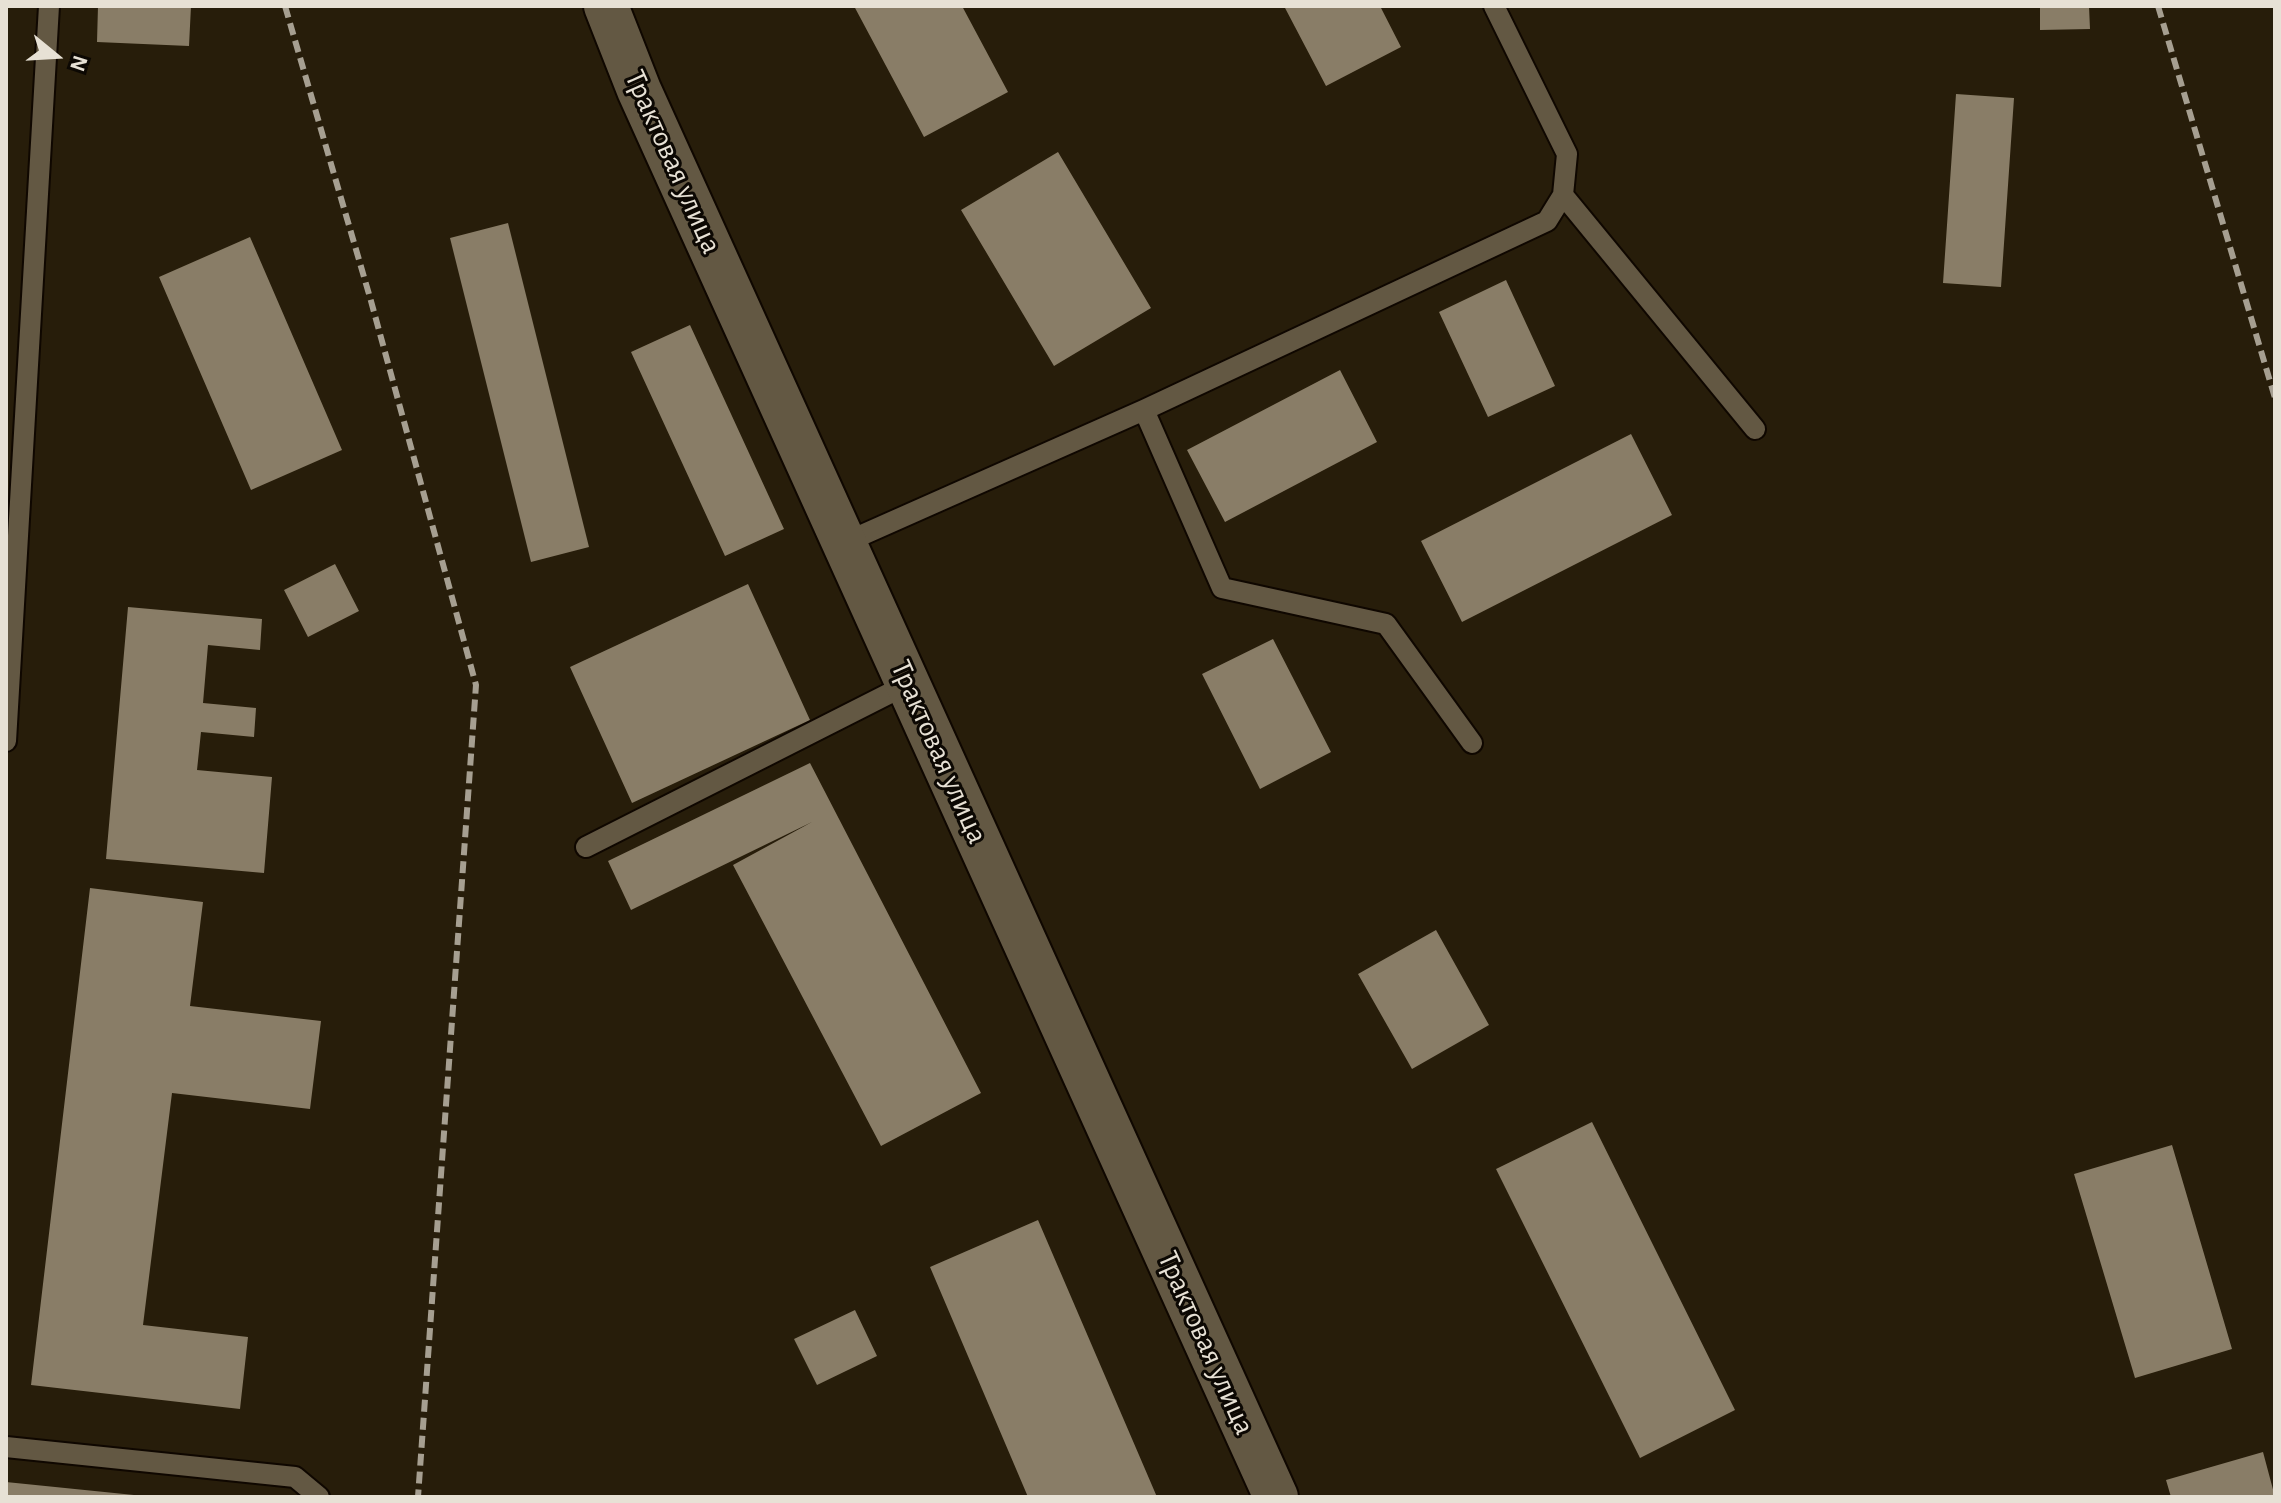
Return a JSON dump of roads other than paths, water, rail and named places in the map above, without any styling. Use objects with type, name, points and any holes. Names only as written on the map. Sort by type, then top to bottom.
[{"type":"main road","name":"Трактовая улица","points":[[606,6],[639,90],[1276,1497]]},
{"type":"lane","points":[[6,741],[49,6]]},
{"type":"lane","points":[[844,543],[1144,410],[1547,221],[1563,195],[1567,154],[1494,6]]},
{"type":"lane","points":[[1563,195],[1755,429]]},
{"type":"lane","points":[[1144,410],[1222,588],[1386,624],[1472,743]]},
{"type":"lane","points":[[586,847],[908,684]]},
{"type":"lane","points":[[6,1447],[295,1477],[319,1497]]},
{"type":"railway","points":[[285,6],[371,301],[476,685],[418,1497]]},
{"type":"railway","points":[[2158,6],[2275,398]]}]
